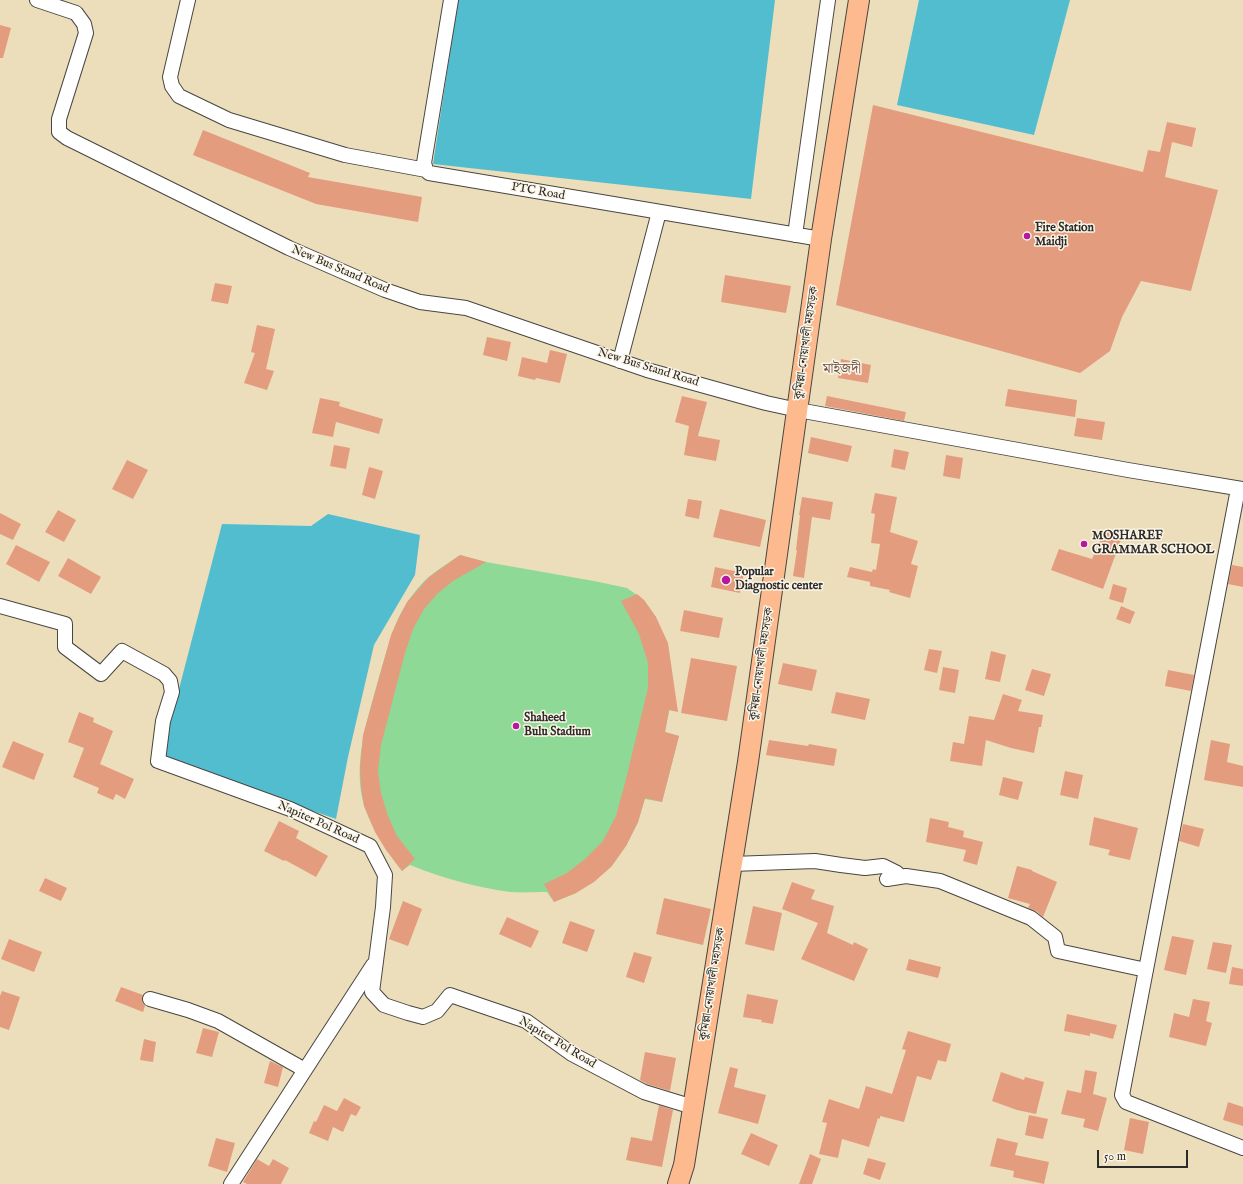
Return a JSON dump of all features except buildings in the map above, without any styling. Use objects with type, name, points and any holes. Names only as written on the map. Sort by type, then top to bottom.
[{"type":"highway","name":"কুমিল্লা–নোয়াখালী মহাসড়ক","points":[[678,1184],[684,1165],[748,762],[821,239],[859,0]]},
{"type":"street","name":"New Bus Stand Road","points":[[37,0],[76,13],[84,24],[86,33],[59,119],[59,132],[67,138],[289,248],[385,290],[420,302],[466,308],[647,370],[751,399],[798,410],[1120,469],[1241,489]]},
{"type":"street","name":"PTC Road","points":[[188,0],[170,77],[172,86],[179,96],[229,120],[345,155],[426,170],[432,174],[821,239]]},
{"type":"street","points":[[426,170],[424,163],[451,0]]},
{"type":"street","points":[[795,235],[828,0]]},
{"type":"street","points":[[620,361],[659,212]]},
{"type":"street","points":[[1241,489],[1122,1095],[1126,1102],[1243,1148]]},
{"type":"street","name":"Napiter Pol Road","points":[[0,606],[65,624],[65,647],[101,674],[122,651],[164,674],[170,681],[172,692],[163,721],[158,761],[290,809],[370,846],[386,875],[372,992],[384,1005],[423,1017],[437,1011],[450,995],[526,1021],[572,1054],[637,1089],[693,1108]]},
{"type":"street","points":[[732,864],[815,861],[841,866],[865,868],[883,866],[897,873],[887,879],[906,876],[940,881],[1031,918],[1055,936],[1058,951],[1146,970]]},
{"type":"street","points":[[231,1184],[376,961]]},
{"type":"street","points":[[150,999],[188,1010],[218,1021],[305,1070]]},
{"type":"green space","name":"Shaheed Bulu Stadium","points":[[460,555],[486,562],[627,588],[644,600],[656,617],[670,707],[665,732],[679,736],[662,802],[645,799],[638,822],[626,846],[611,867],[576,893],[554,902],[547,892],[510,892],[484,888],[446,878],[410,865],[402,871],[385,848],[367,814],[364,805],[360,773],[363,741],[379,677],[397,621],[407,603],[427,578]]},
{"type":"water","points":[[458,0],[775,0],[751,199],[433,164]]},
{"type":"water","points":[[919,0],[1070,0],[1034,135],[897,105]]},
{"type":"water","points":[[328,514],[420,535],[415,575],[374,645],[348,757],[336,819],[161,758],[222,524],[311,526]]},
{"type":"place","name":"Fire Station Maidji","points":[[1027,236]]},
{"type":"place","name":"MOSHAREF GRAMMAR SCHOOL","points":[[1084,544]]},
{"type":"place","name":"Popular Diagnostic center","points":[[726,580]]},
{"type":"place","name":"Shaheed Bulu Stadium","points":[[516,726]]},
{"type":"district","name":"মাইজদী","points":[[842,370]]}]
